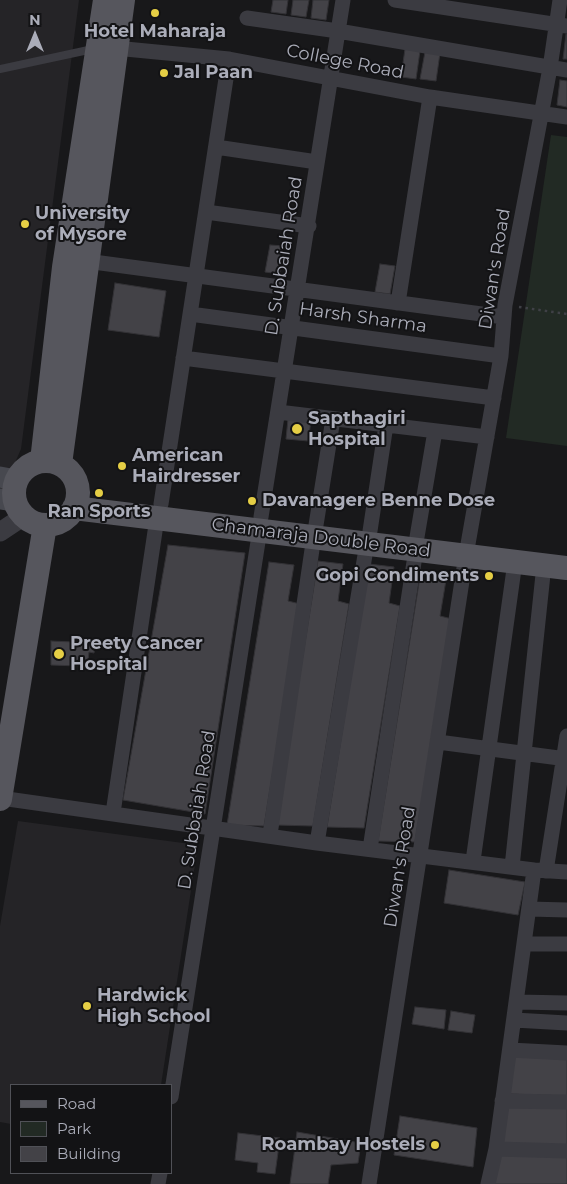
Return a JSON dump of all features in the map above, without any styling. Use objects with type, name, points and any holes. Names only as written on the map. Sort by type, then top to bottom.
[{"type":"main road","points":[[51,462],[86,261],[106,48],[104,0]]},
{"type":"main road","points":[[51,462],[64,267],[106,48],[122,0]]},
{"type":"main road","points":[[0,798],[17,500],[22,470],[31,464],[51,462],[74,476],[76,501],[62,521],[17,500]]},
{"type":"main road","name":"Chamaraja Double Road","points":[[76,501],[467,550],[567,557]]},
{"type":"main road","name":"Chamaraja Double Road","points":[[467,550],[515,562],[556,567]]},
{"type":"street","name":"D. Subbaiah Road","points":[[172,1091],[285,371],[296,289],[309,226],[317,162],[343,0]]},
{"type":"street","points":[[395,0],[561,25]]},
{"type":"street","name":"Diwan's Road","points":[[369,1184],[467,550],[501,356],[504,311],[550,68],[561,25],[560,0]]},
{"type":"street","points":[[247,18],[338,31],[567,70]]},
{"type":"street","name":"College Road","points":[[106,48],[229,59],[430,97],[567,117]]},
{"type":"street","points":[[113,813],[229,59]]},
{"type":"street","points":[[398,302],[430,97]]},
{"type":"street","points":[[216,147],[317,162]]},
{"type":"street","points":[[206,212],[309,226]]},
{"type":"street","points":[[86,261],[398,302],[504,311]]},
{"type":"street","name":"Harsh Sharma","points":[[190,314],[501,356]]},
{"type":"street","points":[[183,358],[494,398]]},
{"type":"street","points":[[278,412],[487,438]]},
{"type":"street","points":[[270,836],[333,418]]},
{"type":"street","points":[[317,843],[386,425]]},
{"type":"street","points":[[370,849],[435,431]]},
{"type":"street","points":[[0,532],[17,500]]},
{"type":"street","points":[[473,861],[515,562]]},
{"type":"street","points":[[512,867],[525,753],[556,567]]},
{"type":"street","points":[[488,1184],[496,1149],[529,909],[540,870],[565,759],[567,736]]},
{"type":"street","points":[[438,742],[565,759]]},
{"type":"street","points":[[0,798],[317,843],[567,872]]},
{"type":"street","points":[[529,909],[567,910]]},
{"type":"street","points":[[524,944],[567,944]]},
{"type":"street","points":[[517,1002],[567,1003]]},
{"type":"street","points":[[514,1020],[567,1023]]},
{"type":"street","points":[[510,1050],[567,1053]]},
{"type":"street","points":[[502,1101],[567,1102]]},
{"type":"street","points":[[496,1149],[567,1151]]},
{"type":"lane","points":[[0,69],[106,48]]},
{"type":"path","points":[[504,311],[567,314]]},
{"type":"shaded area","name":"University of Mysore","points":[[0,0],[79,0],[21,449],[0,497]]},
{"type":"shaded area","name":"Hardwick High School","points":[[18,821],[198,845],[161,1084],[10,1084],[10,1124],[0,1122],[0,926]]},
{"type":"green space","points":[[551,135],[567,137],[567,446],[506,438]]},
{"type":"building","points":[[273,0],[288,0],[286,14],[271,12]]},
{"type":"building","points":[[293,0],[309,0],[306,17],[291,15]]},
{"type":"building","points":[[313,0],[329,0],[326,20],[311,18]]},
{"type":"building","points":[[566,34],[567,59],[563,59]]},
{"type":"building","points":[[405,49],[420,51],[416,79],[401,77]]},
{"type":"building","points":[[425,52],[440,53],[436,81],[420,79]]},
{"type":"building","points":[[560,80],[567,81],[567,107],[557,105]]},
{"type":"building","points":[[270,245],[285,246],[280,274],[265,272]]},
{"type":"building","points":[[380,264],[395,266],[390,294],[375,292]]},
{"type":"building","points":[[115,283],[166,291],[159,337],[108,330]]},
{"type":"building","points":[[288,419],[311,421],[308,441],[286,439]]},
{"type":"building","points":[[168,545],[245,553],[205,814],[123,800]]},
{"type":"building","points":[[318,561],[343,564],[338,601],[349,604],[313,826],[276,825]]},
{"type":"building","points":[[269,562],[294,565],[288,601],[300,604],[264,826],[227,825]]},
{"type":"building","points":[[369,564],[394,567],[389,603],[400,606],[364,828],[327,827]]},
{"type":"building","points":[[420,577],[446,580],[440,616],[452,619],[415,842],[378,841]]},
{"type":"building","points":[[51,641],[95,643],[94,653],[89,652],[88,660],[78,659],[78,666],[51,665]]},
{"type":"building","points":[[449,870],[525,882],[518,915],[444,903]]},
{"type":"building","points":[[415,1007],[446,1010],[444,1029],[412,1024]]},
{"type":"building","points":[[451,1011],[475,1015],[472,1033],[448,1030]]},
{"type":"building","points":[[514,1054],[567,1055],[567,1096],[510,1094]]},
{"type":"building","points":[[507,1104],[567,1106],[567,1147],[501,1145]]},
{"type":"building","name":"Roambay Hostels","points":[[400,1116],[477,1128],[473,1167],[394,1155]]},
{"type":"building","points":[[297,1132],[361,1143],[358,1163],[331,1165],[328,1184],[290,1184]]},
{"type":"building","points":[[238,1133],[280,1138],[275,1174],[257,1172],[258,1163],[235,1160]]},
{"type":"building","points":[[500,1154],[567,1157],[567,1184],[494,1184]]},
{"type":"place","name":"Hotel Maharaja","points":[[155,13]]},
{"type":"place","name":"Jal Paan","points":[[164,73]]},
{"type":"place","name":"University of Mysore","points":[[25,224]]},
{"type":"place","name":"Sapthagiri Hospital","points":[[297,429]]},
{"type":"place","name":"American Hairdresser","points":[[122,466]]},
{"type":"place","name":"Ran Sports","points":[[99,493]]},
{"type":"place","name":"Davanagere Benne Dose","points":[[252,501]]},
{"type":"place","name":"Gopi Condiments","points":[[489,576]]},
{"type":"place","name":"Preety Cancer Hospital","points":[[59,654]]},
{"type":"place","name":"Hardwick High School","points":[[87,1006]]},
{"type":"place","name":"Roambay Hostels","points":[[435,1145]]}]
